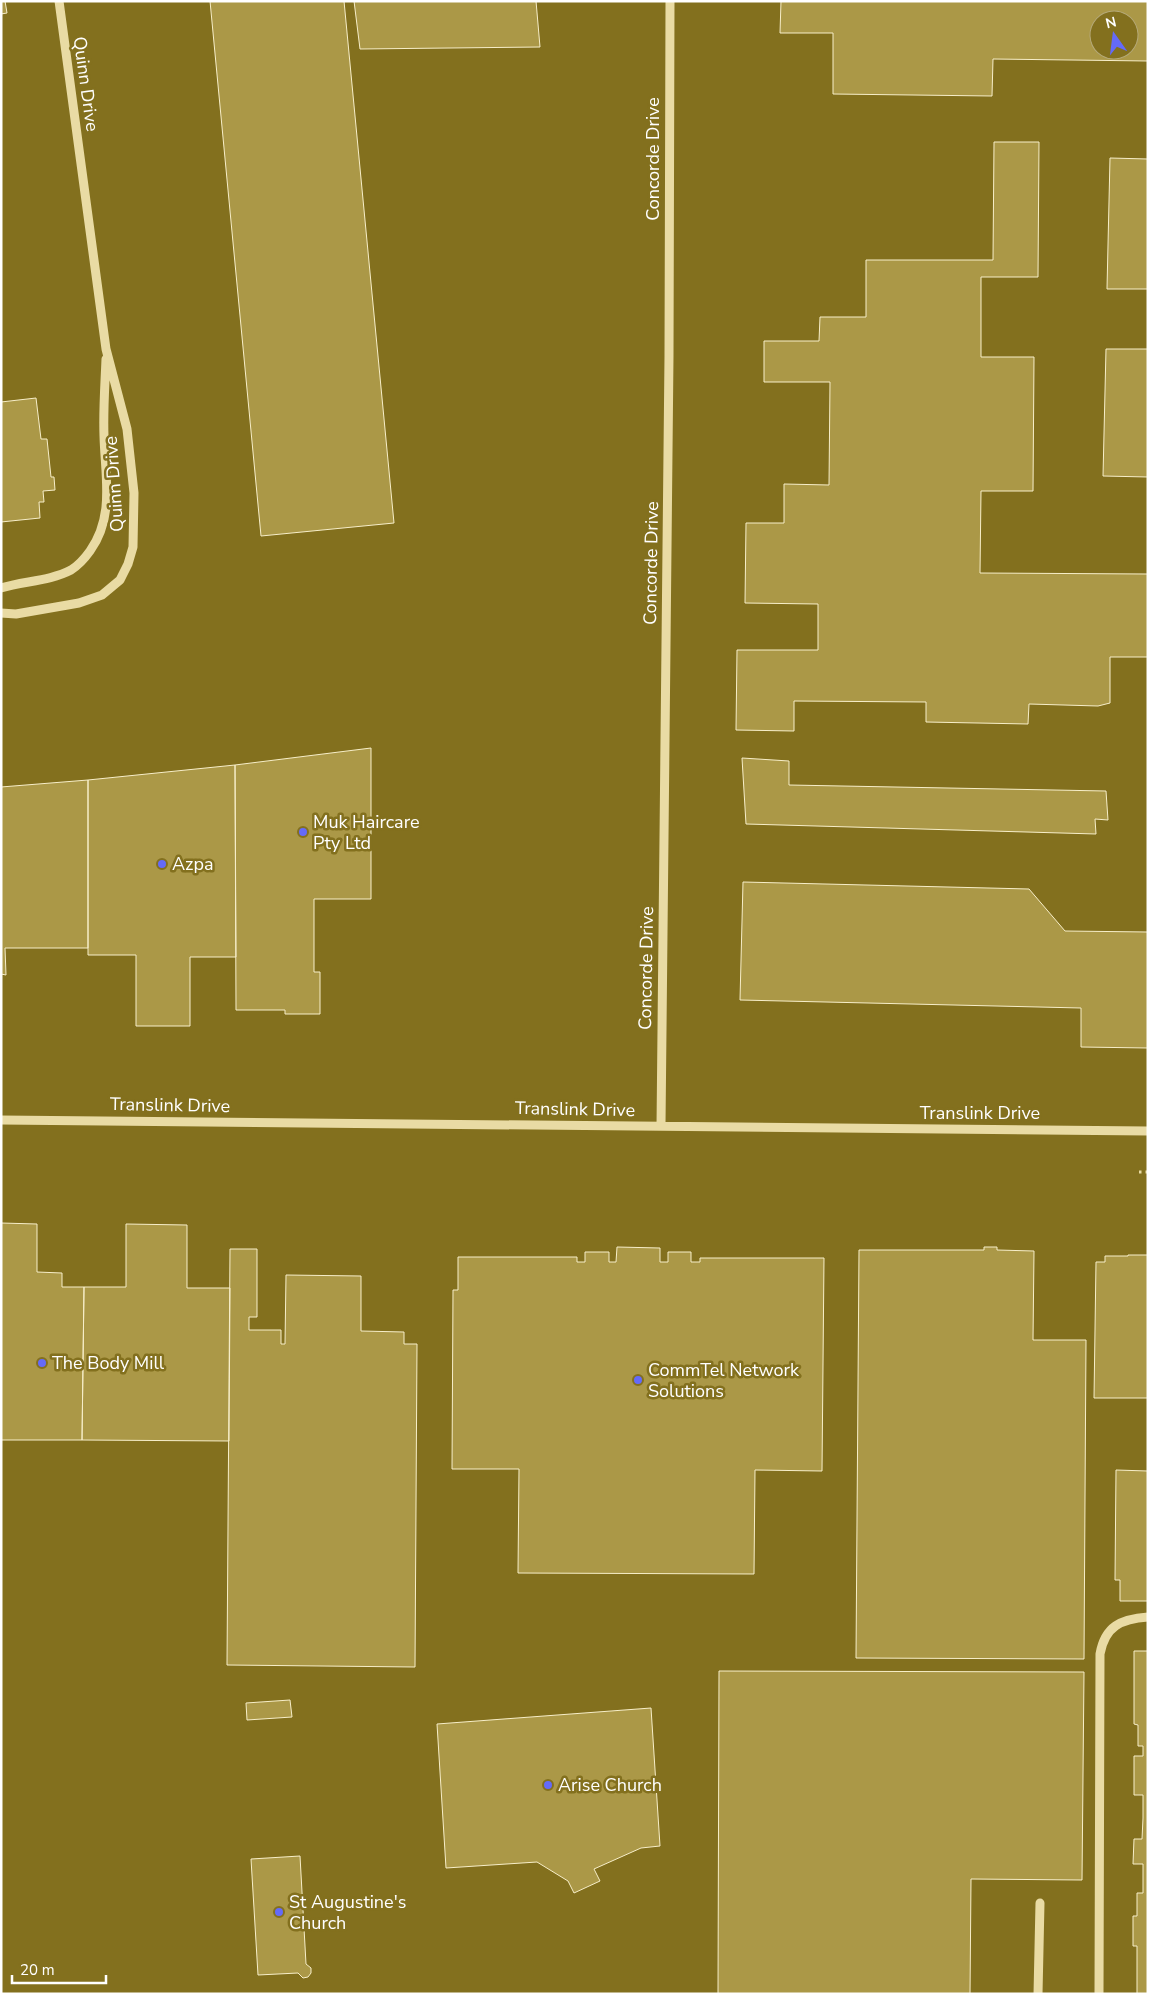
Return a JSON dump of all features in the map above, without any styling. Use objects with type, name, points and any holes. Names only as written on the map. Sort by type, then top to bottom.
[{"type":"street","name":"Quinn Drive","points":[[1,613],[16,614],[79,603],[102,595],[120,580],[128,564],[133,547],[134,493],[126,429],[106,349],[59,1]]},
{"type":"street","name":"Concorde Drive","points":[[661,1126],[669,356],[670,1]]},
{"type":"street","name":"Quinn Drive","points":[[1,588],[60,575],[74,568],[84,559],[96,542],[104,524],[107,506],[104,436],[106,349]]},
{"type":"street","name":"Translink Drive","points":[[1,1120],[1148,1130]]},
{"type":"street","points":[[1099,1994],[1100,1654],[1102,1641],[1108,1631],[1117,1624],[1148,1617]]},
{"type":"street","points":[[1038,1994],[1040,1903]]},
{"type":"path","points":[[1139,1172],[1148,1172]]},
{"type":"building","points":[[1,1],[5,1],[7,13],[1,14]]},
{"type":"building","points":[[210,1],[344,1],[394,523],[261,536]]},
{"type":"building","points":[[354,1],[536,1],[540,47],[360,49]]},
{"type":"building","points":[[781,1],[1148,1],[1148,61],[993,59],[992,96],[833,94],[833,33],[780,33]]},
{"type":"building","points":[[994,142],[1039,142],[1038,277],[981,277],[981,357],[1034,357],[1033,491],[981,491],[980,573],[1148,574],[1148,657],[1110,657],[1110,703],[1098,706],[1029,704],[1028,724],[926,722],[926,702],[794,701],[794,731],[736,730],[737,650],[818,650],[818,604],[745,603],[746,523],[784,523],[784,484],[829,485],[830,382],[764,382],[764,341],[819,341],[820,317],[866,317],[866,260],[993,260]]},
{"type":"building","points":[[1110,158],[1148,159],[1148,289],[1107,289]]},
{"type":"building","points":[[1106,349],[1148,349],[1148,477],[1103,476]]},
{"type":"building","points":[[36,398],[41,439],[47,439],[51,477],[54,477],[55,490],[43,491],[44,502],[39,502],[40,518],[1,522],[1,402]]},
{"type":"building","name":"Muk Haircare Pty Ltd","points":[[371,748],[371,899],[314,899],[314,972],[320,972],[320,1014],[285,1014],[285,1010],[236,1010],[235,765]]},
{"type":"building","points":[[742,758],[789,761],[789,785],[1106,791],[1108,820],[1095,819],[1096,834],[746,824]]},
{"type":"building","name":"Azpa","points":[[235,765],[236,957],[190,957],[190,1026],[136,1026],[136,955],[88,955],[88,780]]},
{"type":"building","points":[[88,780],[88,948],[5,948],[6,975],[1,974],[1,787]]},
{"type":"building","points":[[743,882],[1029,889],[1065,931],[1148,932],[1148,1048],[1081,1047],[1081,1008],[740,1000]]},
{"type":"building","name":"The Body Mill","points":[[1,1223],[37,1224],[37,1272],[62,1273],[62,1287],[84,1287],[82,1440],[1,1440]]},
{"type":"building","points":[[126,1224],[187,1225],[187,1288],[230,1288],[229,1441],[82,1440],[84,1287],[126,1287]]},
{"type":"building","name":"CommTel Network Solutions","points":[[617,1247],[660,1248],[660,1262],[668,1262],[668,1252],[691,1252],[691,1262],[700,1262],[700,1258],[824,1258],[822,1471],[755,1470],[754,1574],[518,1573],[519,1469],[452,1469],[453,1290],[458,1290],[458,1257],[577,1257],[577,1262],[585,1262],[585,1252],[609,1252],[609,1262],[616,1262]]},
{"type":"building","points":[[984,1247],[997,1247],[997,1250],[1034,1251],[1033,1340],[1086,1340],[1084,1659],[856,1658],[859,1250],[984,1250]]},
{"type":"building","points":[[230,1249],[257,1249],[257,1317],[249,1317],[249,1330],[281,1330],[281,1344],[285,1344],[286,1275],[361,1276],[361,1331],[404,1332],[404,1344],[417,1344],[415,1667],[227,1665]]},
{"type":"building","points":[[1148,1255],[1148,1398],[1094,1398],[1096,1262],[1105,1262],[1105,1256]]},
{"type":"building","points":[[1116,1470],[1148,1471],[1148,1601],[1120,1601],[1120,1580],[1115,1580]]},
{"type":"building","points":[[1134,1651],[1148,1651],[1148,1994],[1137,1994],[1137,1946],[1133,1946],[1133,1916],[1137,1916],[1137,1893],[1143,1893],[1143,1864],[1133,1864],[1134,1839],[1142,1839],[1143,1818],[1143,1795],[1134,1795],[1134,1756],[1143,1756],[1143,1746],[1138,1746],[1138,1725],[1134,1724]]},
{"type":"building","points":[[719,1671],[1084,1672],[1082,1880],[971,1879],[970,1994],[718,1994]]},
{"type":"building","points":[[290,1700],[292,1717],[247,1720],[246,1703]]},
{"type":"building","name":"Arise Church","points":[[651,1708],[660,1846],[641,1848],[594,1869],[600,1881],[574,1893],[568,1881],[537,1862],[446,1868],[437,1724]]},
{"type":"building","name":"St Augustine's Church","points":[[300,1856],[306,1964],[311,1968],[311,1973],[308,1977],[303,1978],[298,1973],[258,1975],[251,1859]]},
{"type":"place","name":"Muk Haircare Pty Ltd","points":[[303,832]]},
{"type":"place","name":"Azpa","points":[[162,864]]},
{"type":"place","name":"The Body Mill","points":[[42,1363]]},
{"type":"place","name":"CommTel Network Solutions","points":[[638,1380]]},
{"type":"place","name":"Arise Church","points":[[548,1785]]},
{"type":"place","name":"St Augustine's Church","points":[[279,1912]]}]
